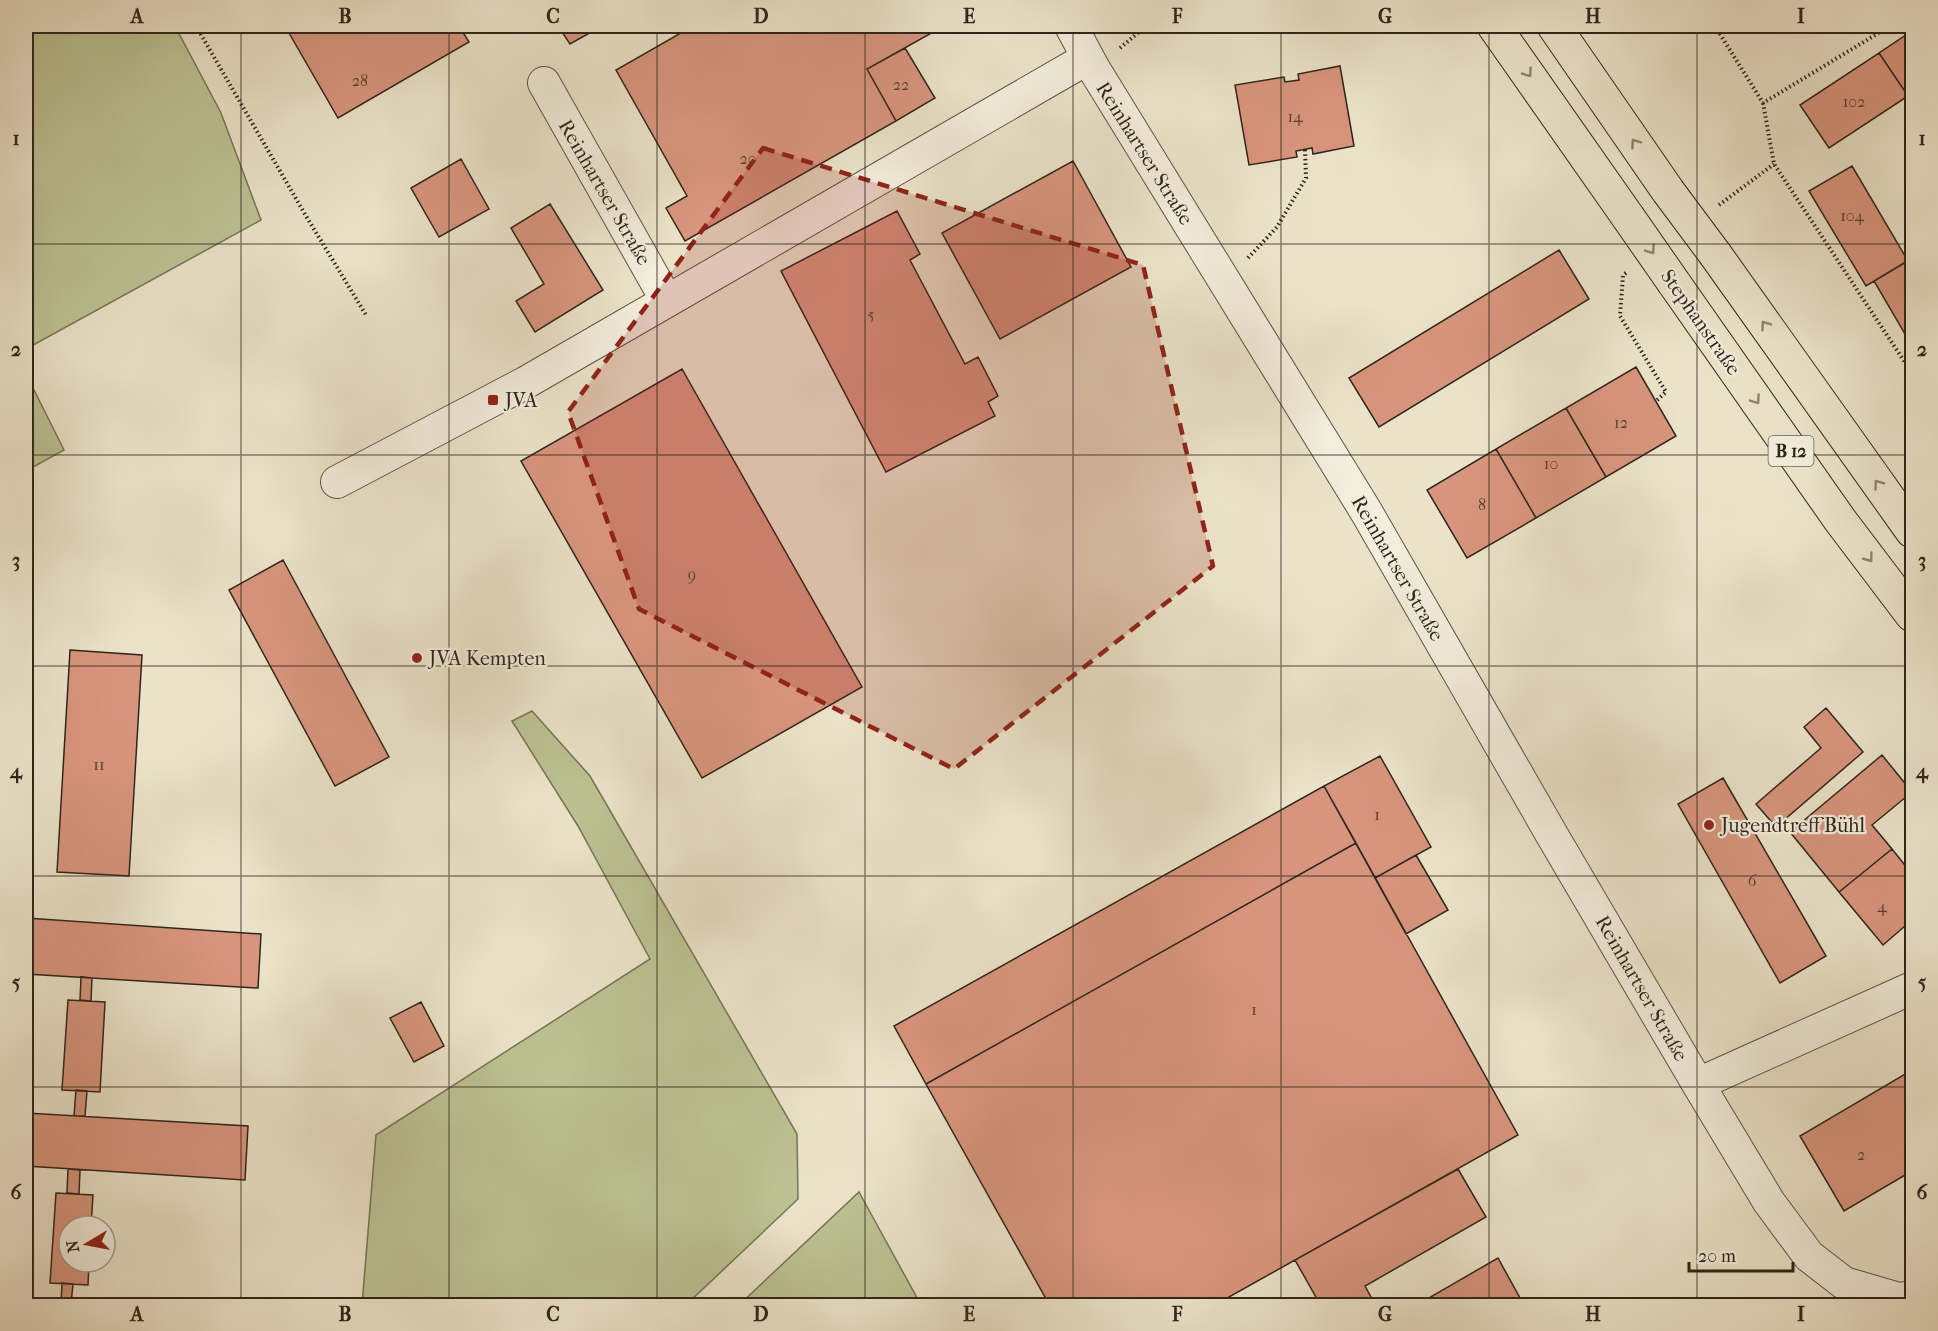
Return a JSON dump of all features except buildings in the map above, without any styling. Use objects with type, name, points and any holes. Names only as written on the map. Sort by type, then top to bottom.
[{"type":"main road","name":"Stephanstraße","points":[[1494,26],[1840,520],[1912,615]]},
{"type":"main road","name":"B 12","points":[[1554,26],[1668,191],[1912,531]]},
{"type":"street","name":"Reinhartser Straße","points":[[1071,26],[1088,58],[1367,513],[1466,688],[1769,1202],[1809,1256],[1845,1283],[1899,1299],[1912,1297]]},
{"type":"street","name":"Reinhartser Straße","points":[[337,482],[525,383],[1088,58]]},
{"type":"street","name":"Reinhartser Straße","points":[[544,83],[667,301]]},
{"type":"street","name":"Reinhartser Straße","points":[[1698,1084],[1912,988]]},
{"type":"path","points":[[196,26],[366,315]]},
{"type":"path","points":[[1715,26],[1763,103],[1774,164],[1912,373]]},
{"type":"path","points":[[1763,103],[1890,26]]},
{"type":"path","points":[[1225,282],[1276,227],[1306,178],[1305,149]]},
{"type":"path","points":[[1723,202],[1774,164]]},
{"type":"path","points":[[1620,316],[1666,392],[1656,401]]},
{"type":"highlighted area","points":[[763,148],[1143,265],[1213,566],[954,769],[639,609],[568,412]]},
{"type":"green space","points":[[26,26],[175,26],[221,113],[261,220],[26,349]]},
{"type":"green space","points":[[26,374],[64,450],[26,471]]},
{"type":"green space","points":[[532,711],[590,776],[797,1134],[798,1199],[686,1305],[362,1305],[376,1135],[650,959],[578,826],[512,721]]},
{"type":"green space","points":[[859,1192],[921,1305],[739,1305]]},
{"type":"place","name":"JVA","points":[[493,400]]},
{"type":"place","name":"JVA Kempten","points":[[417,658]]},
{"type":"place","name":"Jugendtreff Bühl","points":[[1709,825]]}]
